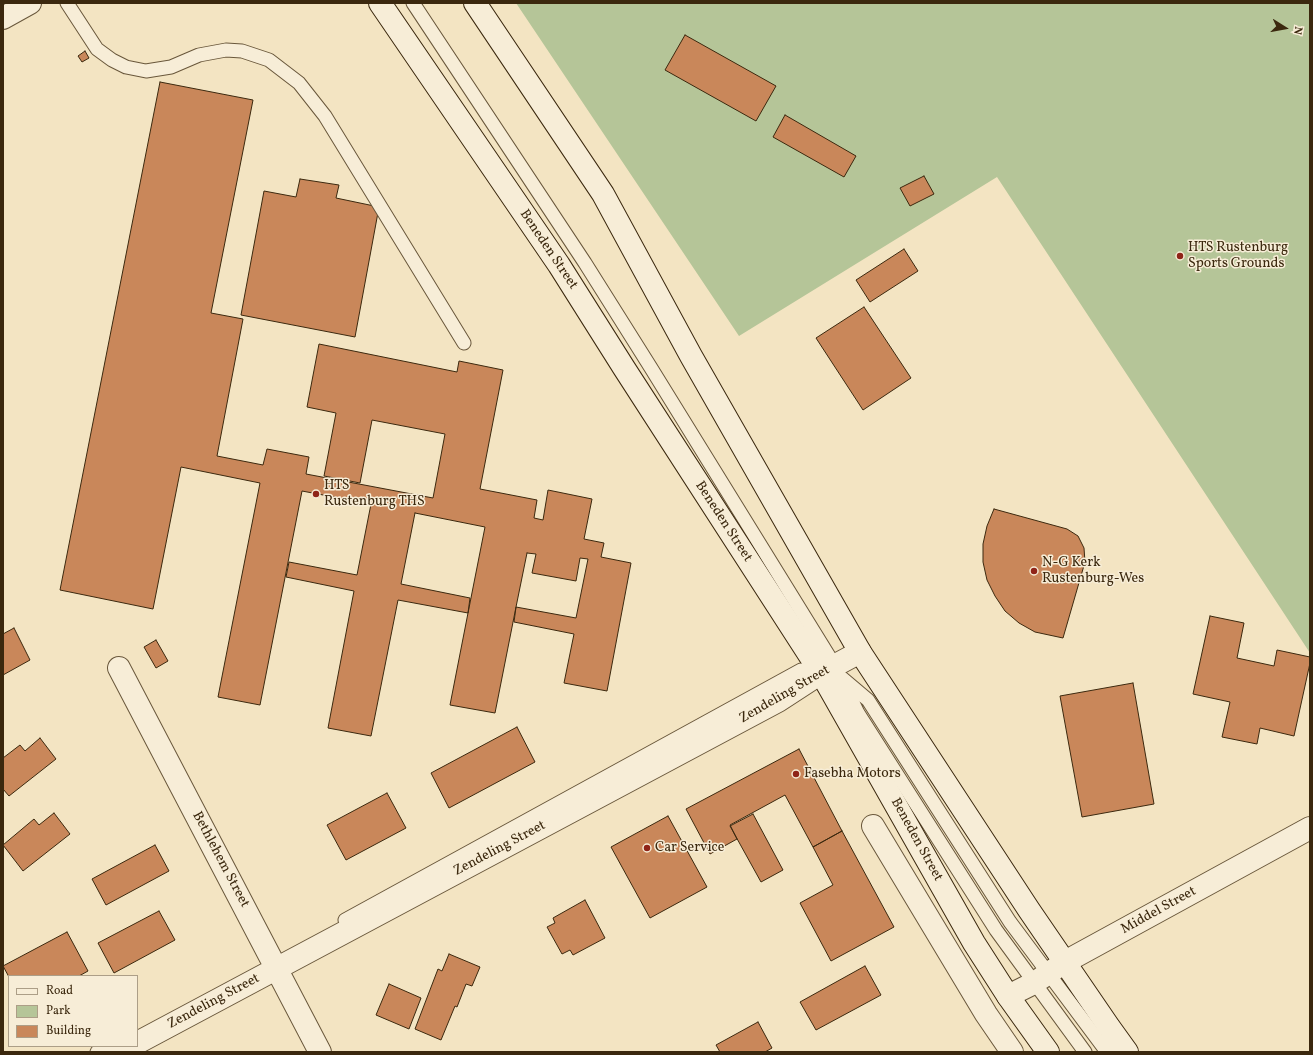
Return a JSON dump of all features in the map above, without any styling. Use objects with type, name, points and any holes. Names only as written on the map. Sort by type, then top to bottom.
[{"type":"main road","points":[[3,18],[30,3]]},
{"type":"main road","name":"Beneden Street","points":[[380,3],[559,265],[632,381],[833,672],[974,943],[1008,996],[1048,1052]]},
{"type":"main road","points":[[475,3],[603,194],[691,356],[860,652],[1029,910],[1049,973],[1109,1027],[1127,1052]]},
{"type":"main road","name":"Zendeling Street","points":[[138,1042],[274,964],[833,672],[860,652]]},
{"type":"main road","name":"Bethlehem Street","points":[[119,668],[320,1052]]},
{"type":"main road","points":[[873,826],[986,1014],[1012,1052]]},
{"type":"main road","name":"Middel Street","points":[[1008,996],[1310,828]]},
{"type":"main road","points":[[120,1052],[129,1047]]},
{"type":"lane","points":[[67,3],[97,48],[112,60],[126,67],[146,70],[171,67],[199,55],[226,50],[242,51],[269,60],[299,83],[325,116],[464,343]]},
{"type":"lane","points":[[413,3],[585,263],[858,713],[996,930],[1049,973],[1107,1052]]},
{"type":"lane","points":[[138,1031],[274,964]]},
{"type":"lane","points":[[1049,973],[1086,1052]]},
{"type":"lane","points":[[97,1052],[106,1047]]},
{"type":"green space","name":"HTS Rustenburg Sports Grounds","points":[[516,3],[1310,3],[1310,653],[997,177],[739,336]]},
{"type":"building","points":[[685,35],[776,86],[756,121],[665,70]]},
{"type":"building","points":[[85,51],[89,58],[82,62],[78,56]]},
{"type":"building","points":[[160,82],[253,100],[211,313],[243,319],[217,456],[263,465],[267,449],[309,457],[306,474],[433,498],[445,434],[372,420],[360,483],[324,476],[336,413],[307,407],[319,344],[457,372],[459,361],[503,370],[480,489],[537,500],[534,518],[543,520],[548,490],[592,499],[584,539],[604,543],[601,557],[631,563],[607,691],[564,683],[574,634],[514,622],[516,607],[495,713],[450,705],[468,613],[398,600],[371,736],[328,728],[354,591],[286,577],[289,562],[357,575],[371,504],[302,491],[260,705],[218,697],[260,483],[181,467],[153,609],[60,590]],"holes":[[[415,513],[485,527],[468,613],[470,598],[401,584]],[[527,553],[536,554],[532,573],[576,581],[580,558],[588,559],[576,618],[516,607]]]},
{"type":"building","points":[[785,115],[856,156],[844,177],[773,137]]},
{"type":"building","points":[[924,176],[934,194],[910,206],[900,188]]},
{"type":"building","points":[[300,179],[339,185],[336,198],[379,207],[355,337],[241,315],[264,191],[296,197]]},
{"type":"building","points":[[904,249],[918,271],[870,302],[856,280]]},
{"type":"building","points":[[864,307],[911,378],[863,410],[816,338]]},
{"type":"building","name":"N-G Kerk Rustenburg-Wes","points":[[994,509],[1067,529],[1078,536],[1084,548],[1085,562],[1063,638],[1035,632],[1019,623],[1005,611],[995,596],[987,580],[983,562],[983,544],[987,526]]},
{"type":"building","points":[[1210,616],[1244,623],[1237,658],[1274,666],[1277,650],[1310,657],[1294,736],[1260,728],[1257,744],[1222,737],[1230,702],[1193,694]]},
{"type":"building","points":[[14,628],[30,660],[3,675],[3,634]]},
{"type":"building","points":[[156,640],[168,661],[156,668],[144,647]]},
{"type":"building","points":[[1133,683],[1154,804],[1082,817],[1060,696]]},
{"type":"building","points":[[517,727],[535,762],[449,808],[431,773]]},
{"type":"building","points":[[40,738],[56,759],[9,796],[3,789],[3,758],[20,745],[25,751]]},
{"type":"building","points":[[799,749],[842,831],[813,847],[785,795],[730,825],[737,839],[710,854],[686,809]]},
{"type":"building","points":[[387,793],[406,828],[346,860],[327,825]]},
{"type":"building","points":[[54,813],[70,834],[23,871],[3,845],[34,819],[39,825]]},
{"type":"building","points":[[753,814],[783,870],[761,882],[730,826]]},
{"type":"building","points":[[668,816],[707,887],[650,918],[611,847]]},
{"type":"building","points":[[842,831],[894,927],[831,961],[800,903],[833,885],[813,847]]},
{"type":"building","points":[[155,845],[169,871],[106,905],[92,879]]},
{"type":"building","points":[[585,900],[605,938],[573,955],[570,950],[562,954],[547,927],[555,923],[553,918]]},
{"type":"building","points":[[159,911],[175,940],[114,973],[98,943]]},
{"type":"building","points":[[67,932],[88,971],[81,975],[8,975],[3,966]]},
{"type":"building","points":[[449,954],[480,967],[472,986],[466,984],[441,1040],[415,1029],[438,969],[442,971]]},
{"type":"building","points":[[865,966],[881,995],[816,1030],[800,1002]]},
{"type":"building","points":[[389,984],[421,998],[409,1029],[376,1015]]},
{"type":"building","points":[[758,1022],[772,1048],[765,1052],[720,1052],[716,1045]]},
{"type":"place","name":"HTS Rustenburg Sports Grounds","points":[[1180,256]]},
{"type":"place","name":"HTS Rustenburg THS","points":[[316,494]]},
{"type":"place","name":"N-G Kerk Rustenburg-Wes","points":[[1034,571]]},
{"type":"place","name":"Fasebha Motors","points":[[796,774]]},
{"type":"place","name":"Car Service","points":[[647,848]]}]
